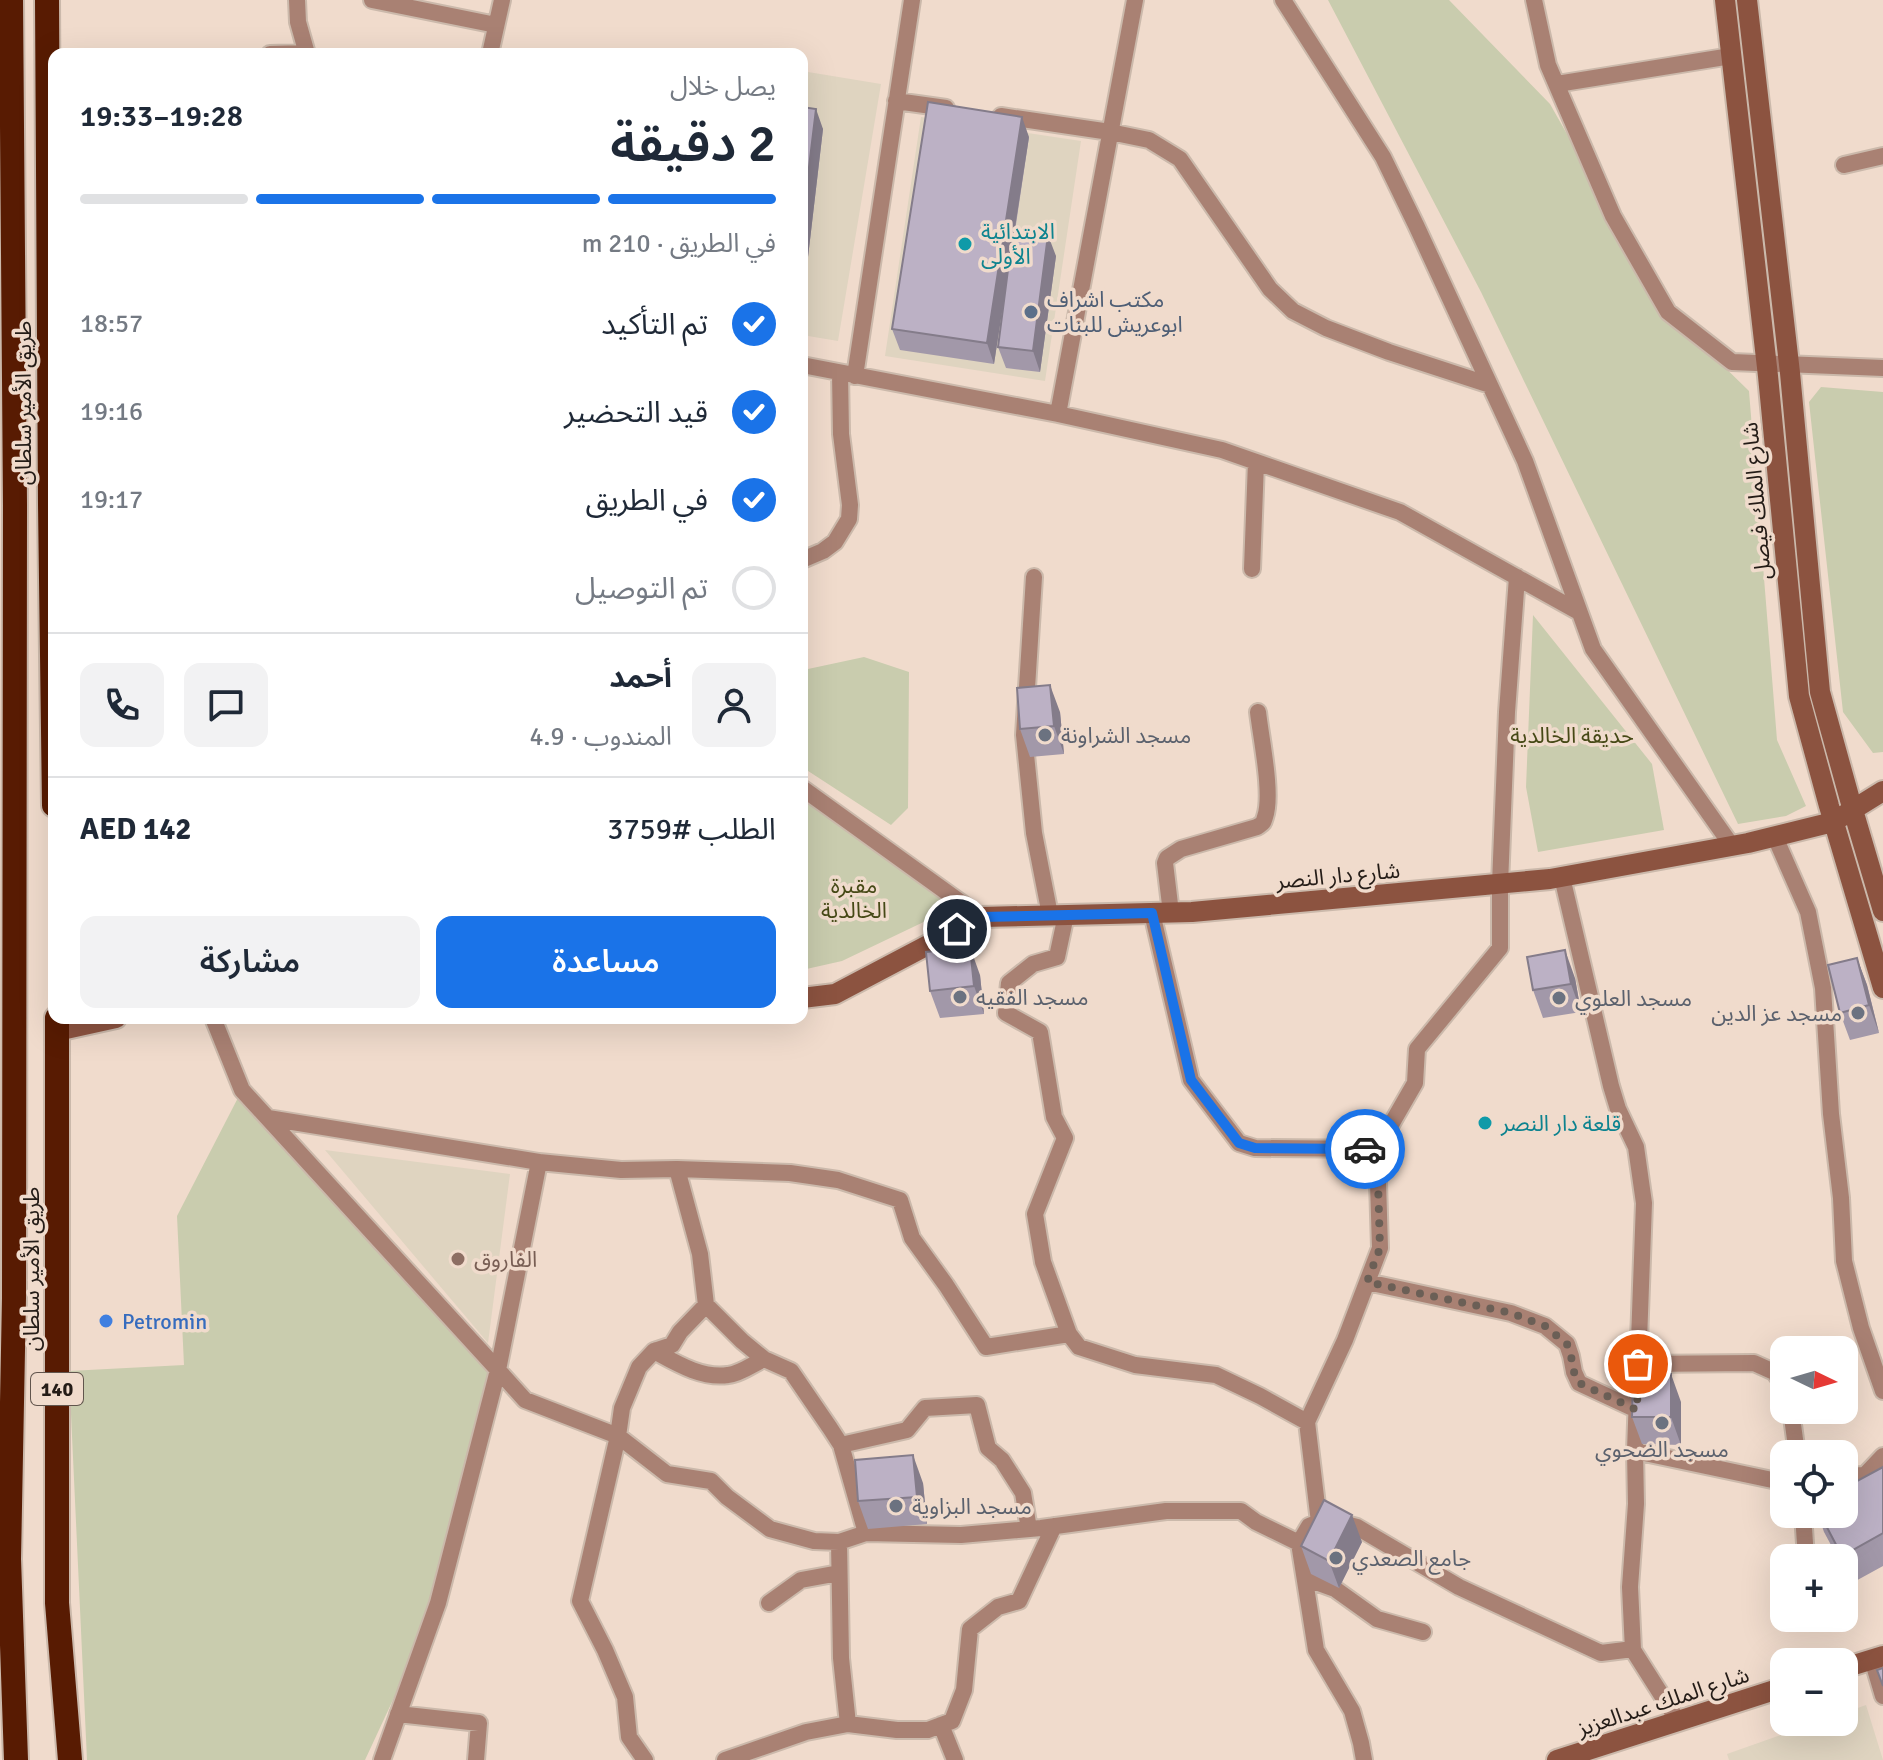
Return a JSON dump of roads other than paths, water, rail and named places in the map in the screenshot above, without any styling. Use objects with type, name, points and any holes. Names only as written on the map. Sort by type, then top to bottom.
[{"type":"highway","name":"طريق الأمير سلطان","points":[[11,0],[6,151],[7,1298],[9,1559],[16,1760]]},
{"type":"highway","name":"طريق الأمير سلطان","points":[[47,0],[50,48]]},
{"type":"highway","name":"طريق الأمير سلطان","points":[[57,1025],[57,1603],[70,1760]]},
{"type":"street","points":[[297,0],[298,22],[305,48]]},
{"type":"street","points":[[372,0],[496,25]]},
{"type":"street","points":[[491,48],[502,0]]},
{"type":"street","points":[[808,557],[835,542],[849,519],[841,434],[848,374],[912,0]]},
{"type":"street","points":[[1058,414],[1135,0]]},
{"type":"street","points":[[1283,0],[1383,157],[1525,461],[1593,649],[1732,846]]},
{"type":"street","points":[[1534,0],[1548,65],[1613,216],[1668,312],[1732,362],[1883,368]]},
{"type":"street","name":"شارع الملك فيصل","points":[[1725,0],[1767,364],[1799,696],[1883,988]]},
{"type":"street","points":[[1747,0],[1789,364],[1820,692],[1883,911]]},
{"type":"street","points":[[1557,84],[1731,56]]},
{"type":"street","points":[[896,101],[957,110]]},
{"type":"street","points":[[988,114],[1149,140],[1180,159],[1270,289],[1293,311],[1326,328],[1389,352],[1490,385]]},
{"type":"street","points":[[1844,165],[1883,156]]},
{"type":"street","points":[[808,366],[1058,414],[1222,450],[1400,512],[1579,612]]},
{"type":"street","points":[[1252,569],[1256,462]]},
{"type":"street","points":[[1034,577],[1024,735],[1034,833],[1058,915],[1057,957],[1033,964],[1009,983],[1006,1013],[1040,1032],[1054,1117],[1065,1138],[1035,1214],[1043,1262],[1069,1334],[1079,1347],[1135,1365],[1216,1375],[1307,1422]]},
{"type":"street","points":[[1319,1522],[1307,1422],[1345,1340],[1380,1248],[1377,1149],[1415,1083],[1417,1049],[1500,948],[1507,712],[1517,577]]},
{"type":"street","points":[[1258,712],[1268,802],[1262,824],[1181,849],[1167,858],[1165,863],[1162,913],[1191,1080],[1239,1143],[1255,1148],[1377,1149]]},
{"type":"street","name":"شارع دار النصر","points":[[808,997],[835,994],[981,917],[1162,913],[1562,877],[1732,846],[1833,822],[1883,791]]},
{"type":"street","points":[[808,792],[981,917]]},
{"type":"street","points":[[1775,837],[1808,912],[1823,988],[1844,1261],[1861,1328],[1883,1391]]},
{"type":"street","points":[[1562,877],[1611,1086],[1636,1147],[1644,1203],[1635,1451],[1636,1504],[1630,1587],[1633,1649],[1678,1721]]},
{"type":"street","points":[[215,1024],[242,1090],[525,1400],[618,1436],[667,1474],[711,1481],[770,1529],[814,1541],[839,1542],[866,1533],[961,1535],[1166,1511],[1241,1511],[1299,1543]]},
{"type":"street","points":[[268,1118],[539,1162],[621,1170],[790,1173],[838,1180],[900,1200],[912,1238],[986,1347],[1069,1334]]},
{"type":"street","points":[[382,1760],[438,1603],[498,1370],[539,1162]]},
{"type":"street","points":[[677,1169],[700,1254],[706,1305],[764,1359],[791,1371],[841,1445],[866,1533]]},
{"type":"street","points":[[1367,1282],[1511,1313],[1545,1326],[1567,1344],[1579,1383],[1637,1410]]},
{"type":"street","points":[[645,1760],[629,1737],[625,1697],[580,1601],[622,1408],[639,1367],[654,1351],[672,1345],[706,1305]]},
{"type":"street","points":[[654,1351],[707,1375],[730,1375],[764,1359]]},
{"type":"street","points":[[1638,1364],[1754,1363],[1770,1370]]},
{"type":"street","points":[[841,1445],[907,1430],[925,1408],[977,1405],[988,1448],[1002,1460],[1023,1493],[1029,1529]]},
{"type":"street","points":[[1635,1451],[1770,1480]]},
{"type":"street","points":[[1858,1475],[1865,1475],[1883,1456]]},
{"type":"street","points":[[1364,1760],[1352,1711],[1316,1650],[1299,1543],[1309,1526],[1327,1519],[1357,1527],[1459,1587],[1601,1653],[1633,1649]]},
{"type":"street","points":[[725,1760],[806,1732],[848,1724],[928,1730],[952,1721],[964,1690],[970,1629],[998,1607],[1019,1601],[1054,1526]]},
{"type":"street","points":[[839,1542],[841,1658],[848,1724]]},
{"type":"street","points":[[769,1603],[801,1580],[839,1573]]},
{"type":"street","points":[[1305,1578],[1335,1589],[1377,1619],[1423,1632]]},
{"type":"street","points":[[1877,1658],[1883,1696]]},
{"type":"street","name":"شارع الملك عبدالعزيز","points":[[1557,1760],[1770,1691]]},
{"type":"street","points":[[398,1714],[479,1723],[476,1760]]},
{"type":"street","points":[[941,1725],[955,1760]]},
{"type":"place","name":"الابتدائية الأولى","points":[[965,244]]},
{"type":"place","name":"مكتب اشراف ابوعريش للبنات","points":[[1031,312]]},
{"type":"place","name":"مسجد الشراونة","points":[[1045,735]]},
{"type":"place","name":"مسجد الفقيه","points":[[960,997]]},
{"type":"place","name":"مسجد العلوي","points":[[1559,998]]},
{"type":"place","name":"مسجد عز الدين","points":[[1858,1013]]},
{"type":"place","name":"قلعة دار النصر","points":[[1485,1123]]},
{"type":"place","name":"الفاروق","points":[[458,1259]]},
{"type":"place","name":"Petromin","points":[[106,1321]]},
{"type":"place","name":"مسجد الضحوي","points":[[1662,1423]]},
{"type":"place","name":"مسجد البزاوية","points":[[896,1506]]},
{"type":"place","name":"جامع الصعدي","points":[[1336,1558]]},
{"type":"park label","name":"حديقة الخالدية","points":[[1572,735]]},
{"type":"park label","name":"مقبرة الخالدية","points":[[854,898]]}]
